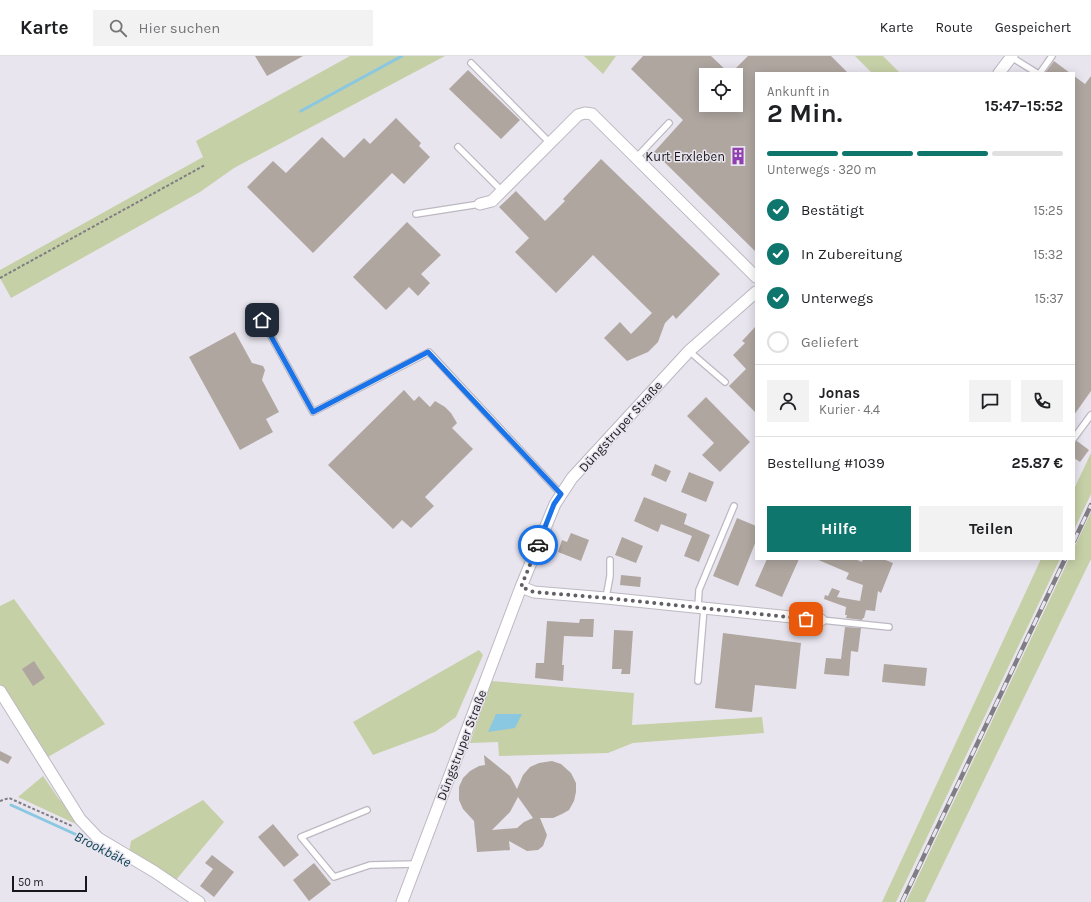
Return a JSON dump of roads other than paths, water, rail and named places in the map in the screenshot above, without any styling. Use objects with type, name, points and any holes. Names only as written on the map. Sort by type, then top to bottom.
[{"type":"street","points":[[1000,72],[1012,57]]},
{"type":"street","points":[[480,204],[492,201],[578,115],[592,114],[755,276]]},
{"type":"street","name":"Düngstruper Straße","points":[[402,902],[521,587],[554,504],[572,478],[688,351],[755,293]]},
{"type":"street","points":[[521,587],[534,592],[821,620]]},
{"type":"street","points":[[0,691],[85,824],[98,838],[155,872],[199,902]]},
{"type":"lane","points":[[1040,72],[1052,56]]},
{"type":"lane","points":[[1012,57],[1037,72]]},
{"type":"lane","points":[[471,63],[550,142]]},
{"type":"lane","points":[[636,158],[669,123]]},
{"type":"lane","points":[[458,147],[502,191]]},
{"type":"lane","points":[[416,214],[480,204]]},
{"type":"lane","points":[[262,320],[313,412],[428,352],[561,494]]},
{"type":"lane","points":[[688,351],[725,382]]},
{"type":"lane","points":[[1075,437],[1091,415]]},
{"type":"lane","points":[[698,681],[701,608],[699,590],[734,506]]},
{"type":"lane","points":[[606,598],[610,576],[610,560]]},
{"type":"lane","points":[[821,620],[889,627]]},
{"type":"lane","points":[[366,810],[301,837],[334,877],[370,865],[416,864]]},
{"type":"water","points":[[496,714],[522,714],[515,728],[488,732]]},
{"type":"waterway","points":[[301,111],[402,56]]},
{"type":"waterway","name":"Brookbäke","points":[[11,805],[99,845],[121,858]]},
{"type":"railway","points":[[1075,539],[1091,505]]},
{"type":"railway","points":[[902,902],[1065,560]]},
{"type":"place","name":"Kurt Erxleben","points":[[738,156]]}]
